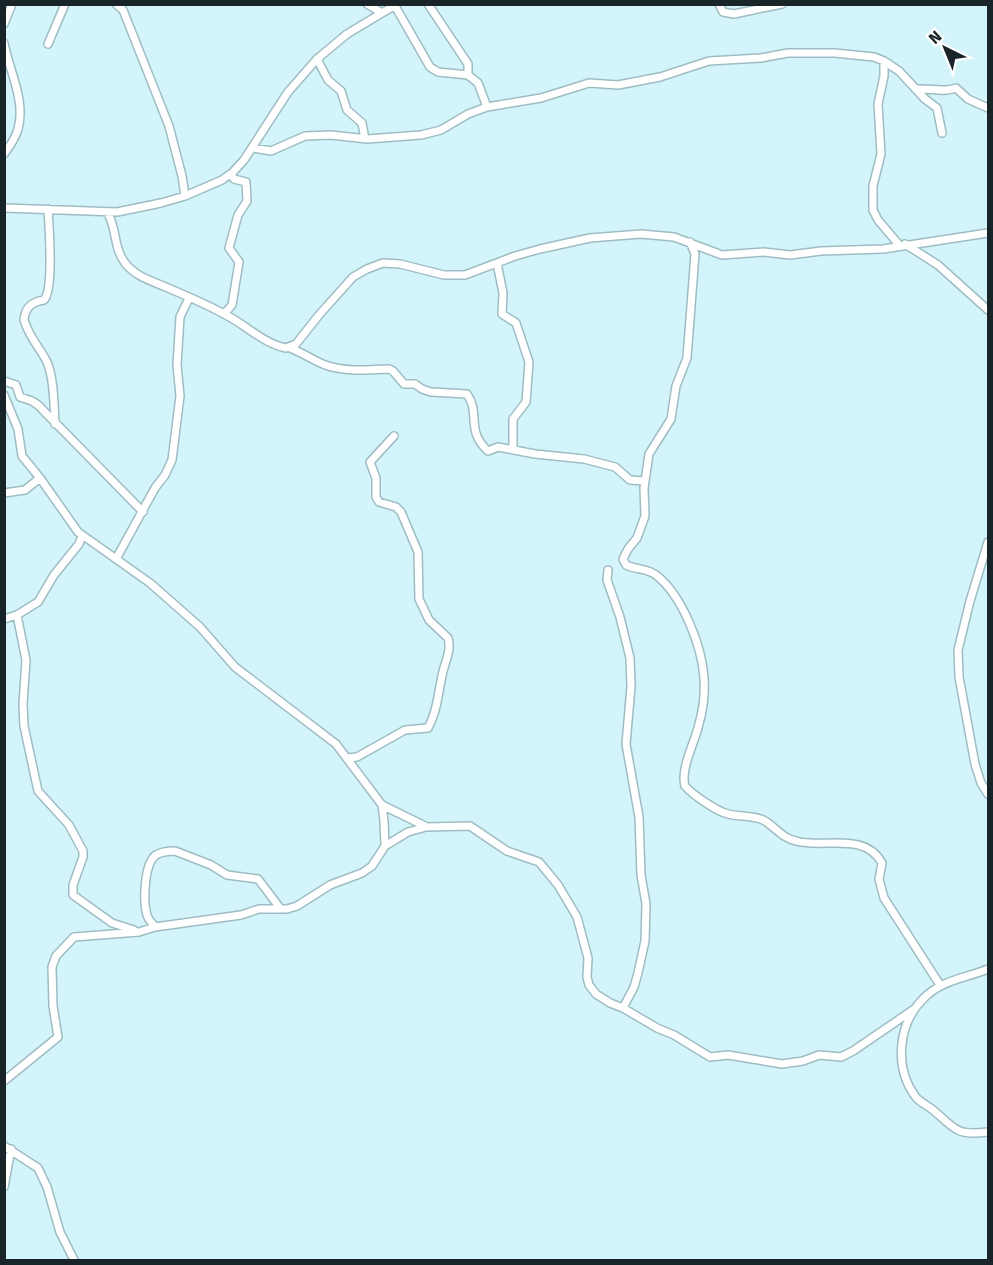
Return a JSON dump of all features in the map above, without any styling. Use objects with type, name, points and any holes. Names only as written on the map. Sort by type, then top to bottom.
[{"type":"street","points":[[4,24],[12,4]]},
{"type":"street","points":[[48,44],[65,4]]},
{"type":"street","points":[[116,4],[123,10],[169,126],[185,196]]},
{"type":"street","points":[[367,4],[382,13]]},
{"type":"street","points":[[428,4],[468,64],[468,75]]},
{"type":"street","points":[[719,4],[723,12],[734,14],[782,4]]},
{"type":"street","points":[[4,208],[107,212],[136,209],[185,196],[231,174],[253,148],[288,92],[317,59],[347,34],[396,5],[430,67],[438,72],[468,75],[478,83],[487,107]]},
{"type":"street","points":[[4,43],[19,102],[20,122],[18,132],[4,154]]},
{"type":"street","points":[[253,148],[271,151],[305,136],[331,135],[365,139],[421,135],[441,130],[468,114],[487,107],[541,98],[589,83],[618,85],[660,77],[710,61],[761,58],[788,53],[835,53],[874,57],[884,62],[899,71],[925,99],[937,108],[942,132]]},
{"type":"street","points":[[317,59],[328,80],[341,91],[346,110],[362,123],[365,139]]},
{"type":"street","points":[[884,62],[884,76],[878,104],[881,161],[873,186],[873,210],[878,220],[902,245],[924,254],[988,310]]},
{"type":"street","points":[[916,89],[948,91],[956,88],[968,99],[988,108]]},
{"type":"street","points":[[224,314],[232,305],[239,262],[229,248],[238,215],[248,197],[246,182],[234,179],[231,174]]},
{"type":"street","points":[[48,209],[50,271],[48,294],[44,300],[33,302],[30,305],[24,320],[32,340],[48,365],[52,383],[55,424]]},
{"type":"street","points":[[107,212],[112,221],[117,249],[126,265],[147,280],[224,314],[273,345],[290,348],[322,364],[338,368],[389,369],[404,384],[415,384],[425,391],[467,394],[472,407],[474,434],[489,451],[497,447],[534,454],[584,459],[615,468],[630,480],[644,481]]},
{"type":"street","points":[[290,348],[296,344],[353,277],[382,263],[393,263],[453,276],[465,275],[540,249],[605,236],[658,235],[690,242],[722,255],[764,252],[790,255],[821,251],[856,251],[988,233]]},
{"type":"street","points":[[690,242],[695,254],[687,358],[676,386],[671,419],[649,454],[644,481],[645,516],[637,538],[625,554],[624,562],[631,567],[651,572],[666,584],[682,608],[697,646],[704,679],[700,723],[683,776],[685,786],[727,814],[765,820],[780,834],[793,841],[807,844],[852,843],[872,852],[882,863],[879,879],[888,908],[903,926],[940,985]]},
{"type":"street","points":[[497,263],[503,293],[502,314],[516,323],[529,362],[526,402],[513,419],[513,450]]},
{"type":"street","points":[[116,559],[172,460],[180,396],[177,365],[180,317],[189,298]]},
{"type":"street","points":[[4,381],[16,385],[20,397],[35,402],[142,512]]},
{"type":"street","points":[[4,395],[18,429],[22,456],[82,536],[150,583],[200,627],[236,667],[336,744],[382,805],[427,827]]},
{"type":"street","points":[[347,758],[357,757],[405,730],[428,728],[440,696],[442,674],[449,653],[448,638],[429,620],[419,599],[418,552],[402,512],[396,507],[379,502],[376,497],[376,478],[370,462],[394,436]]},
{"type":"street","points":[[4,493],[25,490],[40,478]]},
{"type":"street","points":[[4,619],[17,615],[40,599],[54,575],[79,544],[82,536]]},
{"type":"street","points":[[988,542],[958,650],[960,677],[975,764],[981,783],[988,794]]},
{"type":"street","points":[[608,570],[606,580],[620,618],[630,658],[631,687],[626,744],[639,817],[641,875],[646,904],[645,941],[638,973],[634,987],[623,1008]]},
{"type":"street","points":[[17,615],[26,660],[24,726],[38,790],[69,825],[83,851],[73,885],[73,894],[112,922],[139,932]]},
{"type":"street","points":[[382,805],[385,846]]},
{"type":"street","points":[[4,1082],[58,1037],[53,1006],[52,967],[54,959],[63,947],[77,935],[139,932],[155,927],[241,915],[268,908],[280,909],[297,906],[330,885],[362,873],[372,866],[385,846],[408,832],[427,827],[471,826],[507,851],[535,860],[543,866],[558,885],[577,917],[588,958],[587,977],[589,985],[596,994],[605,1001],[674,1035],[710,1058],[728,1055],[782,1064],[803,1061],[819,1055],[846,1056],[914,1010]]},
{"type":"street","points":[[155,927],[146,911],[145,886],[148,864],[156,855],[170,851],[210,865],[227,875],[258,879],[280,909]]},
{"type":"street","points":[[988,969],[940,985],[922,999],[914,1010],[902,1041],[901,1058],[909,1087],[916,1098],[932,1109],[947,1124],[961,1132],[972,1134],[988,1132]]},
{"type":"street","points":[[4,1187],[8,1148],[38,1168],[47,1186],[60,1232],[74,1260]]}]
